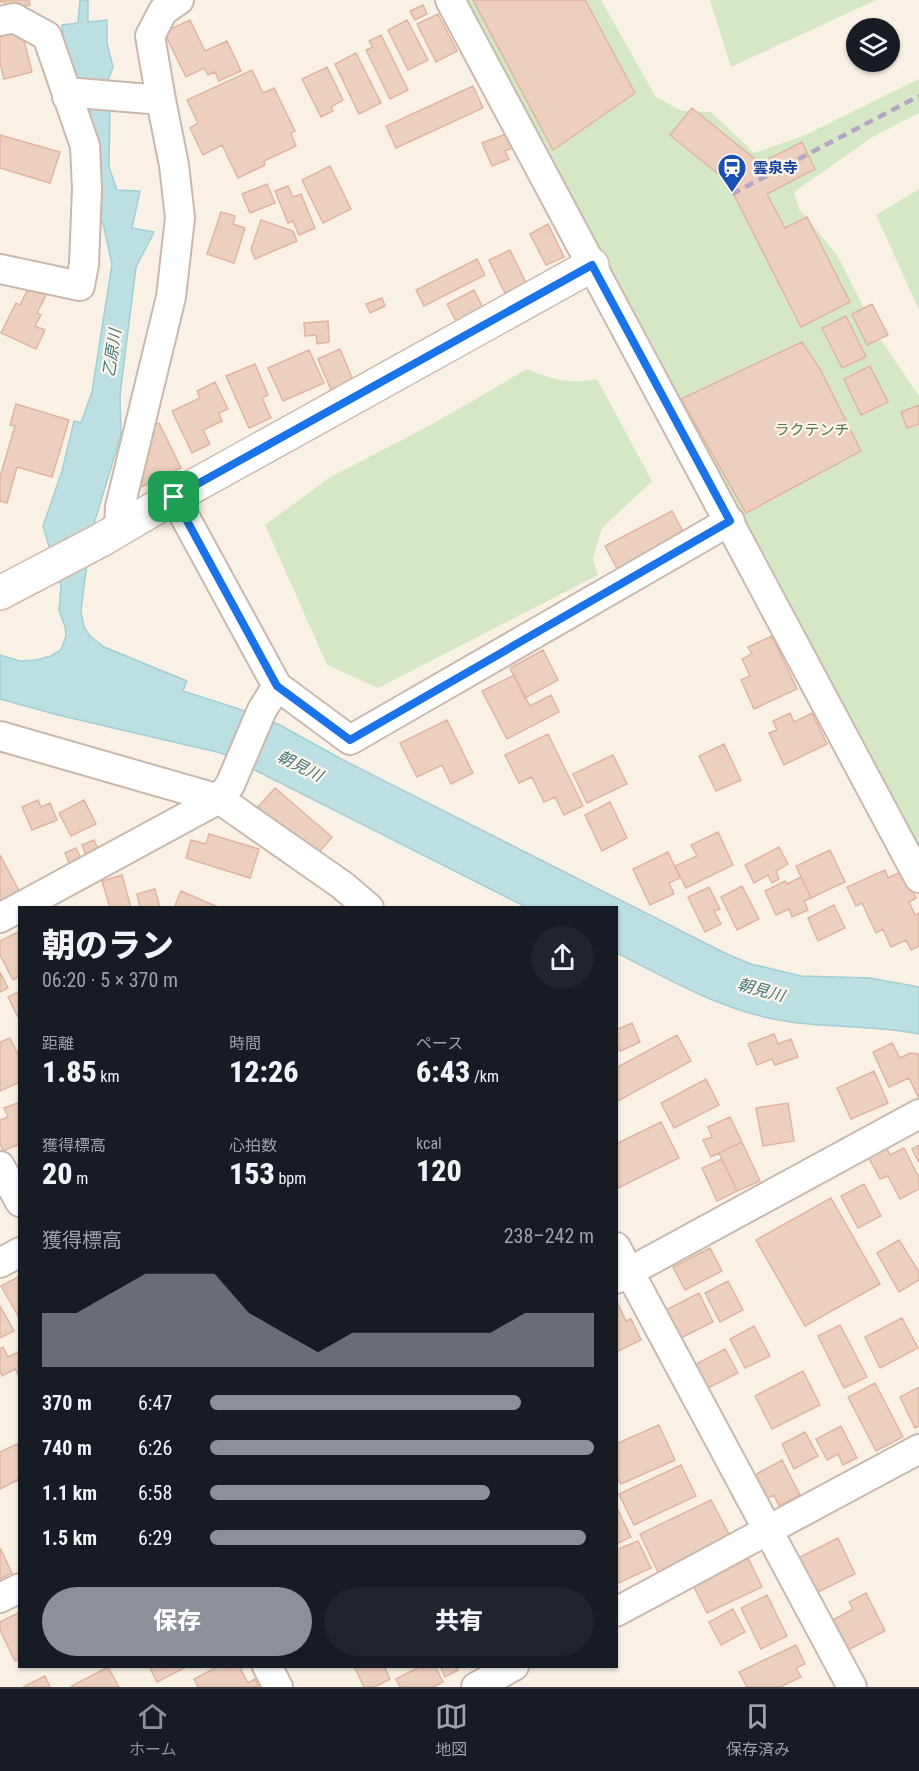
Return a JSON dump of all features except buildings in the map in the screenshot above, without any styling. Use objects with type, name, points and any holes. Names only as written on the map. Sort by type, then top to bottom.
[{"type":"street","points":[[110,535],[120,507],[171,297],[180,218],[174,165],[148,98],[150,36],[163,11],[179,0]]},
{"type":"street","points":[[450,0],[919,878]]},
{"type":"street","points":[[0,21],[14,18],[47,36],[72,95],[85,146],[87,189],[84,264],[80,286],[0,269]]},
{"type":"street","points":[[72,95],[148,98]]},
{"type":"street","points":[[0,593],[110,535],[174,497],[592,265]]},
{"type":"street","points":[[174,497],[270,698],[350,740],[730,521]]},
{"type":"street","points":[[22,906],[222,795],[270,698]]},
{"type":"street","points":[[0,736],[222,795],[367,906]]},
{"type":"street","points":[[0,918],[18,908]]},
{"type":"street","points":[[623,1276],[919,1114]]},
{"type":"street","points":[[0,1166],[18,1198]]},
{"type":"street","points":[[0,1263],[18,1253]]},
{"type":"street","points":[[618,1255],[623,1276],[768,1531],[852,1687]]},
{"type":"street","points":[[618,1611],[919,1449]]},
{"type":"street","points":[[0,1598],[18,1589]]},
{"type":"street","points":[[268,1668],[278,1687]]},
{"type":"street","points":[[476,1687],[510,1668]]},
{"type":"green space","name":"ラクテンチ","points":[[458,0],[601,0],[656,97],[682,111],[711,112],[754,153],[803,136],[919,79],[919,113],[874,136],[794,192],[799,209],[837,255],[879,337],[919,396],[919,848]]},
{"type":"green space","points":[[710,0],[876,0],[731,67]]},
{"type":"green space","points":[[919,189],[919,310],[876,215]]},
{"type":"green space","points":[[527,369],[562,380],[597,379],[652,481],[602,528],[593,559],[598,575],[378,688],[327,665],[265,525],[329,478],[436,422]]},
{"type":"water","points":[[80,0],[88,0],[88,22],[107,20],[107,43],[113,67],[107,83],[110,106],[109,167],[117,190],[140,191],[132,228],[154,232],[136,267],[120,395],[121,435],[93,527],[81,612],[84,627],[90,636],[104,647],[187,681],[183,691],[280,725],[343,760],[729,955],[751,964],[801,976],[870,978],[919,987],[919,1034],[887,1029],[791,1022],[744,1012],[722,1004],[618,954],[618,906],[524,906],[221,753],[0,699],[0,655],[20,661],[51,656],[61,650],[66,636],[59,611],[61,586],[43,526],[62,471],[74,421],[81,423],[92,392],[112,264],[103,223],[93,221],[81,84],[65,49],[62,25],[78,23]]},
{"type":"railway","points":[[732,194],[919,96]]},
{"type":"place","name":"雲泉寺","points":[[732,194]]},
{"type":"route","points":[[592,265],[730,521],[350,740],[277,686],[174,497],[592,265]]},
{"type":"water label","name":"乙原川","points":[[112,353]]},
{"type":"water label","name":"朝見川","points":[[300,766]]},
{"type":"water label","name":"朝見川","points":[[761,990]]}]
